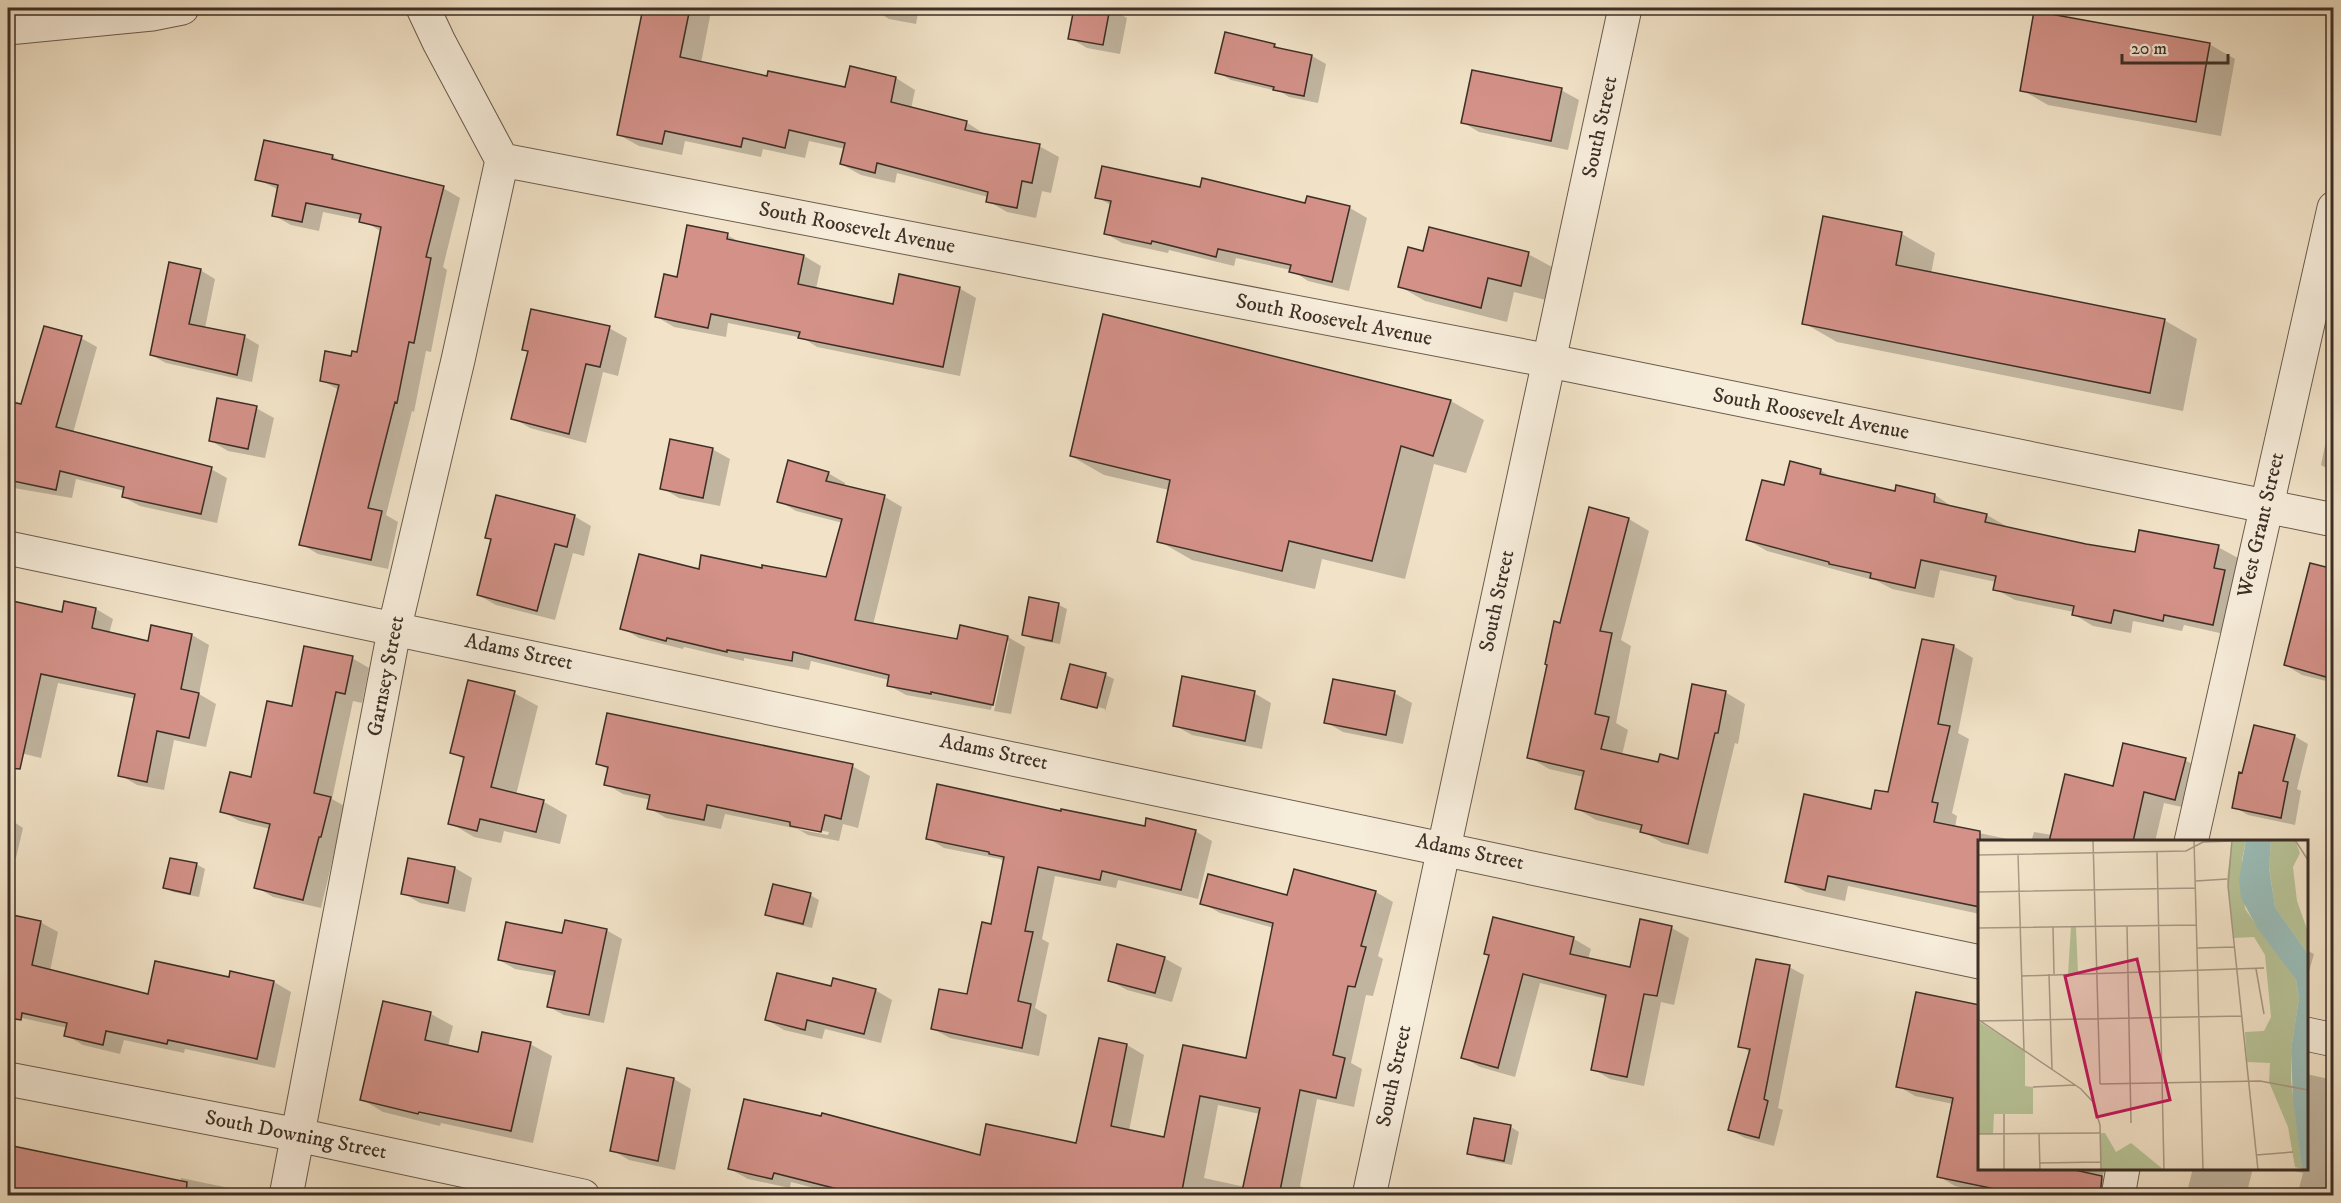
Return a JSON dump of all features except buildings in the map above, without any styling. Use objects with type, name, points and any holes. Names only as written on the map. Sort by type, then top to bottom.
[{"type":"street","points":[[8,28],[152,14],[182,8]]},
{"type":"street","points":[[423,8],[502,160]]},
{"type":"street","name":"South Street","points":[[1369,1196],[1625,8]]},
{"type":"street","name":"South Roosevelt Avenue","points":[[502,160],[1550,362],[2334,520]]},
{"type":"street","name":"Garnsey Street","points":[[286,1196],[395,626],[458,360],[502,160]]},
{"type":"street","name":"West Grant Street","points":[[2191,840],[2334,208]]},
{"type":"street","name":"Adams Street","points":[[8,549],[395,626],[1443,846],[1978,962]]},
{"type":"street","points":[[2308,1034],[2334,1040]]},
{"type":"street","name":"South Downing Street","points":[[8,1079],[298,1135],[583,1196]]},
{"type":"street","points":[[2118,1196],[2123,1170]]}]
